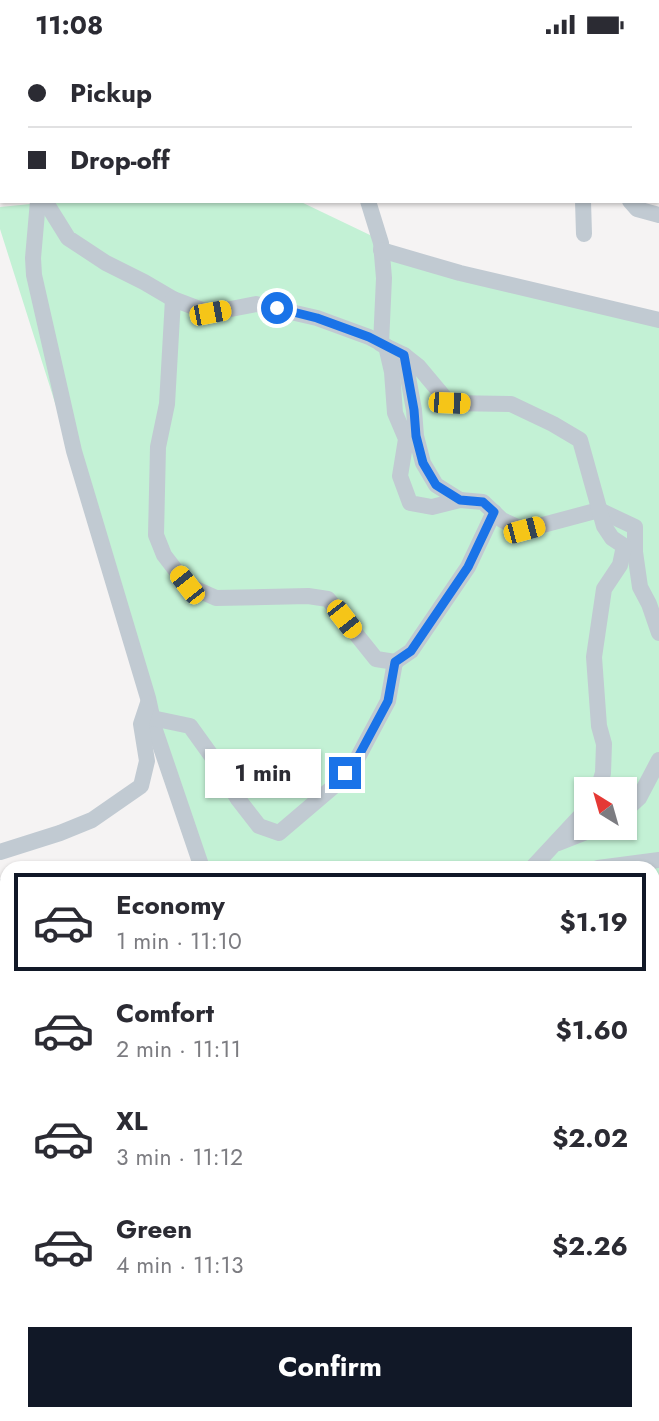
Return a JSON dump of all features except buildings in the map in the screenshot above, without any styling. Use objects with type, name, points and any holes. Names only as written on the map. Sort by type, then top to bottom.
[{"type":"street","points":[[38,203],[34,275],[74,451],[196,861]]},
{"type":"street","points":[[46,203],[68,237],[106,263],[173,299],[210,313],[256,303],[317,318],[369,337],[404,355],[418,366],[449,403],[511,404],[580,440],[604,526],[612,537],[624,546],[620,565],[604,589],[593,657],[599,726],[604,744],[602,777]]},
{"type":"street","points":[[369,203],[382,250],[382,344]]},
{"type":"street","points":[[583,203],[584,234]]},
{"type":"street","points":[[632,203],[638,209],[659,215]]},
{"type":"street","points":[[382,250],[460,273],[659,320]]},
{"type":"street","points":[[173,299],[167,404],[158,447],[156,535],[164,555],[187,585],[216,598],[308,596],[328,599],[376,659],[395,662],[411,651],[468,567],[494,512]]},
{"type":"street","points":[[382,344],[386,346],[392,372],[395,414],[406,439],[400,476],[410,503],[432,507],[460,500],[483,502],[502,520],[524,530],[599,510],[635,527],[640,587],[659,633]]},
{"type":"street","points":[[404,355],[416,436],[423,463],[436,485],[460,500]]},
{"type":"street","points":[[152,718],[190,726],[259,826],[279,833],[333,787],[357,759],[388,701],[395,662]]},
{"type":"street","points":[[0,852],[92,820],[141,786],[147,761],[141,724],[148,702]]},
{"type":"street","points":[[637,800],[659,760]]},
{"type":"street","points":[[539,861],[574,824]]},
{"type":"street","points":[[556,844],[574,837]]},
{"type":"green space","points":[[41,203],[303,203],[466,281],[659,325],[659,861],[203,861],[0,229],[0,207]]},
{"type":"route","points":[[277,308],[317,318],[369,337],[404,355],[416,436],[423,463],[436,485],[460,500],[483,502],[494,512],[468,567],[411,651],[395,662],[388,701],[374,731],[345,773]]}]
